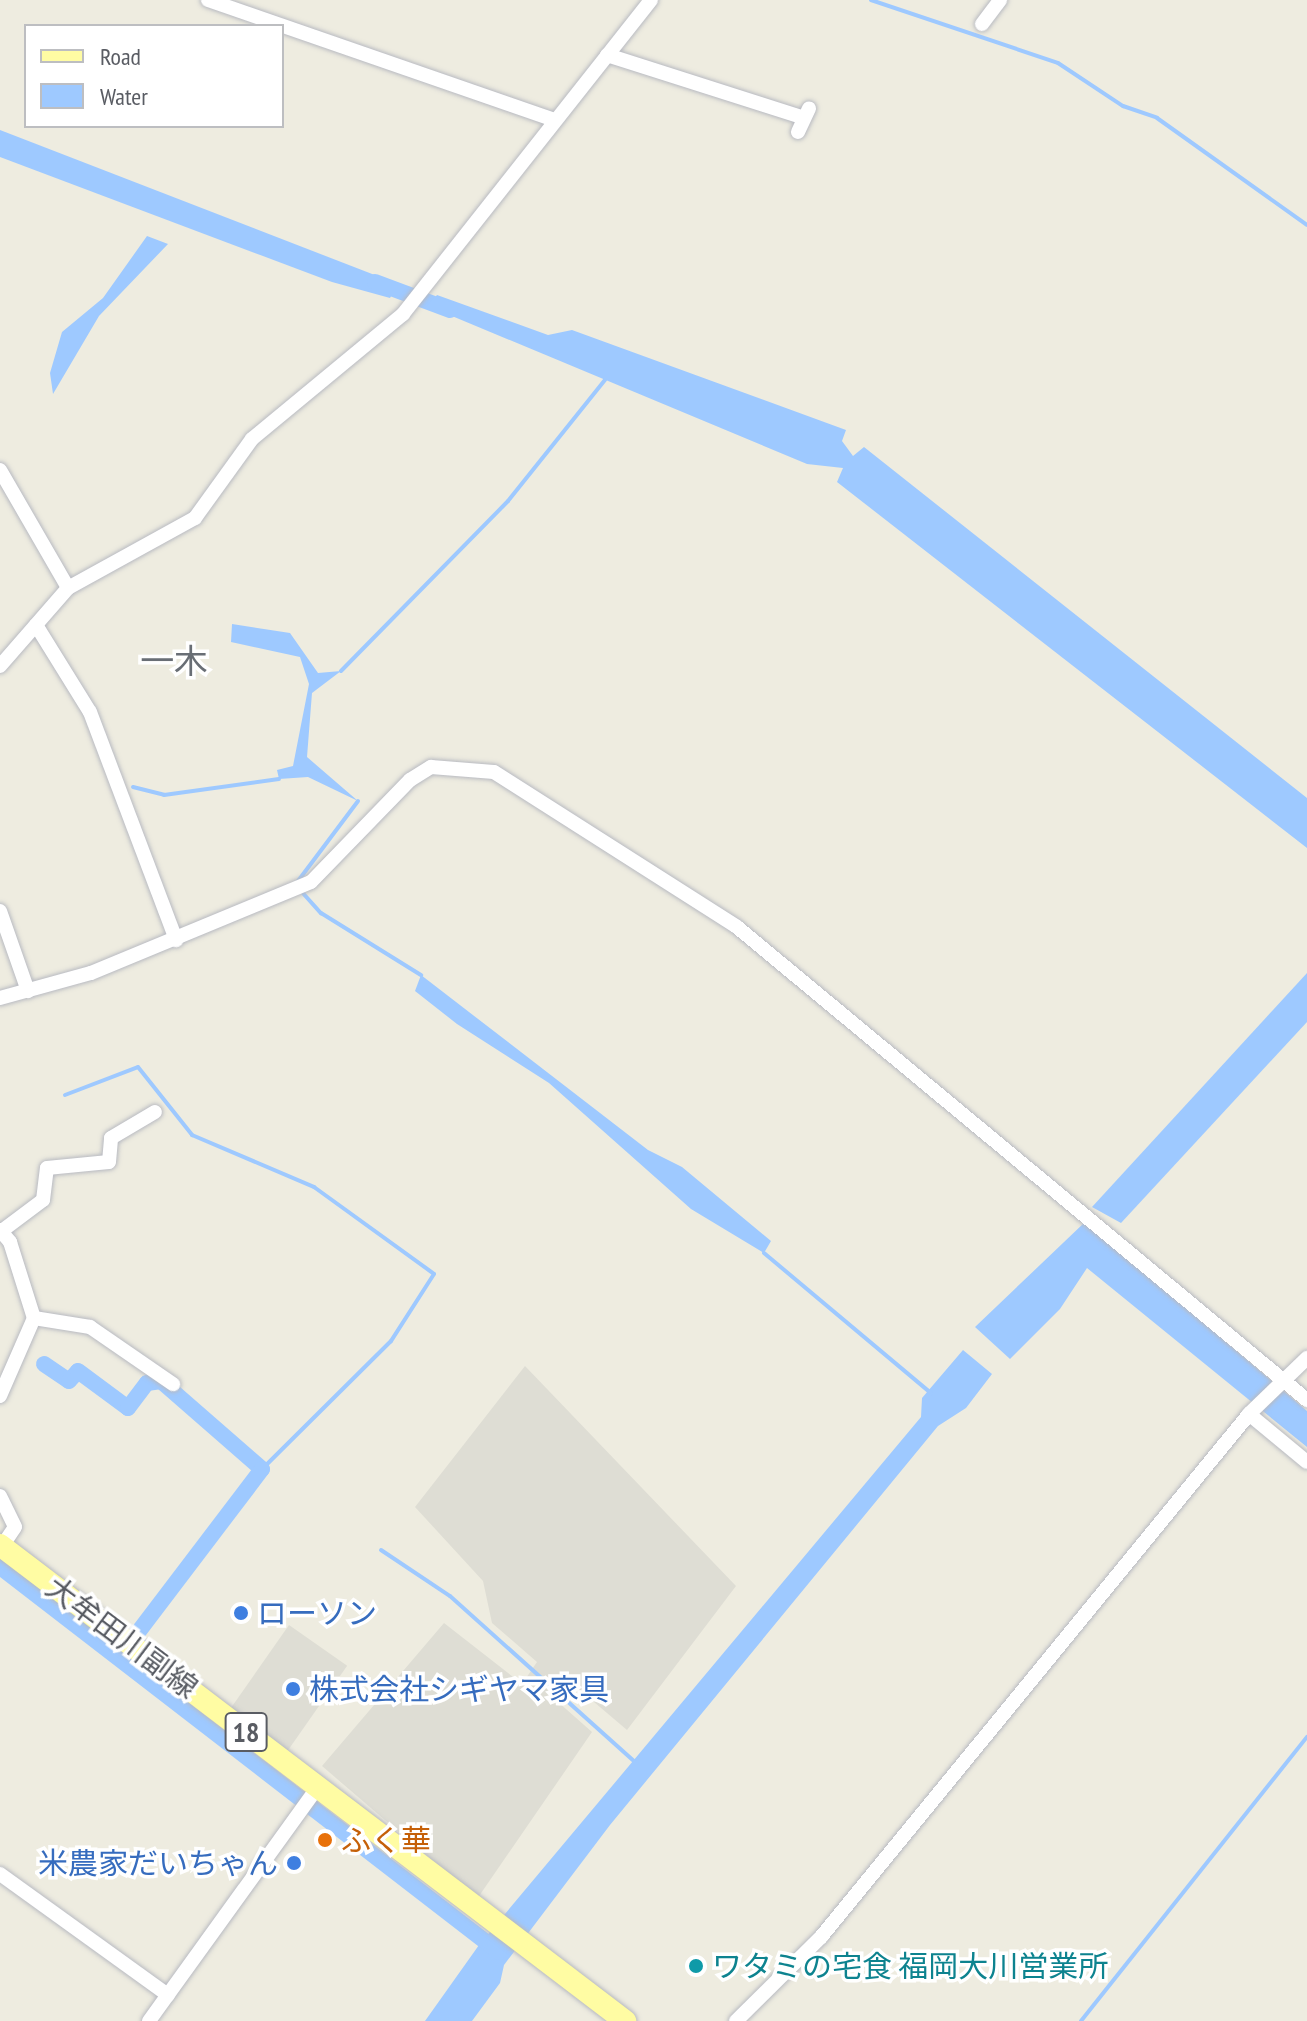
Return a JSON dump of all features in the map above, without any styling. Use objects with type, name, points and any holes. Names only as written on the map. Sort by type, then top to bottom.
[{"type":"main road","name":"大牟田川副線","points":[[2,1548],[625,2021]]},
{"type":"street","points":[[208,0],[277,24]]},
{"type":"street","points":[[0,666],[68,588],[195,518],[252,439],[403,314],[651,0]]},
{"type":"street","points":[[982,24],[1000,0]]},
{"type":"street","points":[[284,26],[555,120]]},
{"type":"street","points":[[607,55],[804,119]]},
{"type":"street","points":[[0,470],[68,588]]},
{"type":"street","points":[[36,625],[90,712],[176,940]]},
{"type":"street","points":[[0,998],[176,940],[299,886],[410,780],[451,764],[494,772],[737,927],[1106,1227],[1281,1384],[1307,1400]]},
{"type":"street","points":[[0,911],[28,991]]},
{"type":"street","points":[[0,1396],[34,1318],[2,1230],[43,1200],[47,1168],[109,1162],[111,1138],[155,1112]]},
{"type":"street","points":[[34,1318],[90,1327],[173,1384]]},
{"type":"street","points":[[736,2021],[821,1937],[1252,1412],[1307,1358]]},
{"type":"street","points":[[1252,1412],[1307,1462]]},
{"type":"street","points":[[0,1496],[15,1527],[2,1548]]},
{"type":"street","points":[[149,2021],[318,1787]]},
{"type":"street","points":[[0,1874],[168,1995]]},
{"type":"shaded area","points":[[525,1366],[736,1586],[627,1730],[561,1674],[549,1694],[592,1732],[477,1899],[322,1766],[444,1623],[522,1684],[537,1662],[492,1623],[483,1581],[415,1507]]},
{"type":"shaded area","name":"株式会社シギヤマ家具","points":[[289,1625],[347,1666],[288,1751],[229,1710]]},
{"type":"water","points":[[0,130],[398,284],[390,298],[332,282],[0,157]]},
{"type":"water","points":[[147,236],[168,244],[99,316],[53,394],[50,373],[62,332],[103,298]]},
{"type":"water","points":[[437,295],[548,335],[572,330],[846,430],[842,441],[853,456],[864,447],[1307,798],[1307,848],[837,482],[843,468],[807,464],[428,306]]},
{"type":"water","points":[[232,624],[290,633],[318,673],[341,671],[312,693],[307,757],[358,801],[308,777],[279,779],[277,770],[293,766],[309,684],[300,657],[231,642]]},
{"type":"water","points":[[1307,973],[1307,1022],[1121,1223],[1092,1207]]},
{"type":"water","points":[[421,975],[648,1150],[682,1167],[771,1241],[764,1253],[691,1209],[549,1083],[457,1024],[415,991]]},
{"type":"water","points":[[1085,1222],[1307,1411],[1307,1447],[1087,1268],[1060,1309],[1010,1359],[975,1327]]},
{"type":"water","points":[[963,1350],[992,1374],[966,1408],[938,1426],[610,1825],[504,1965],[500,1983],[472,2021],[425,2021],[479,1945],[921,1417],[922,1398]]},
{"type":"waterway","points":[[871,0],[1058,63],[1123,106],[1157,118],[1307,225]]},
{"type":"waterway","points":[[375,282],[450,310]]},
{"type":"waterway","points":[[341,671],[508,501],[605,380]]},
{"type":"waterway","points":[[133,787],[164,795],[279,779]]},
{"type":"waterway","points":[[295,885],[358,801]]},
{"type":"waterway","points":[[301,891],[321,913],[421,975]]},
{"type":"waterway","points":[[65,1095],[138,1067],[192,1135],[314,1187],[434,1274],[391,1341],[262,1469]]},
{"type":"waterway","points":[[764,1253],[931,1393]]},
{"type":"waterway","points":[[44,1364],[69,1381],[78,1371],[128,1408],[147,1383],[161,1381],[262,1469],[123,1652]]},
{"type":"waterway","points":[[381,1550],[450,1596],[636,1763]]},
{"type":"waterway","points":[[0,1567],[499,1952]]},
{"type":"waterway","points":[[1081,2021],[1307,1737]]},
{"type":"place","name":"ローソン","points":[[241,1613]]},
{"type":"place","name":"株式会社シギヤマ家具","points":[[293,1689]]},
{"type":"place","name":"ふく華","points":[[325,1840]]},
{"type":"place","name":"米農家だいちゃん","points":[[294,1863]]},
{"type":"place","name":"ワタミの宅食 福岡大川営業所","points":[[696,1966]]},
{"type":"district","name":"一木","points":[[174,661]]}]
